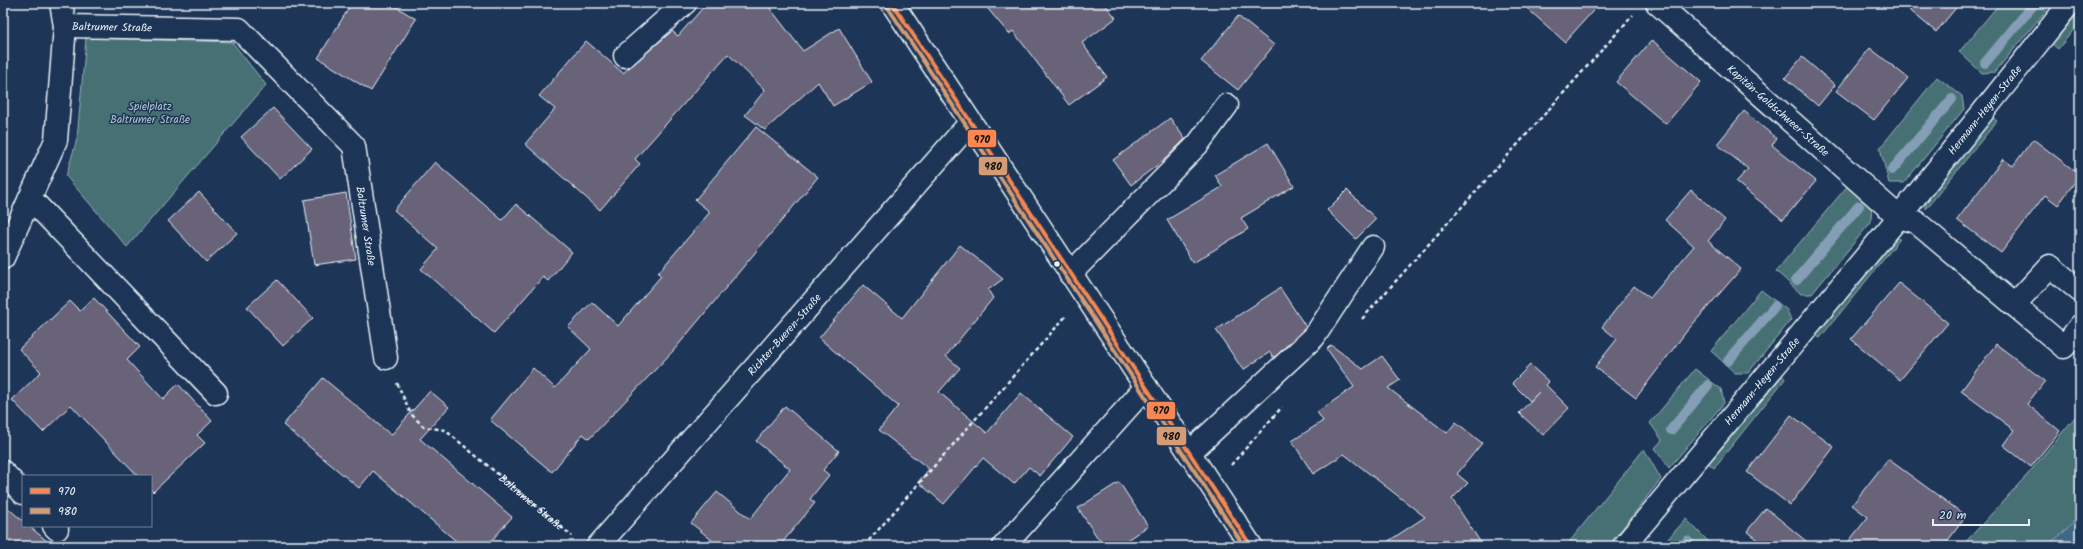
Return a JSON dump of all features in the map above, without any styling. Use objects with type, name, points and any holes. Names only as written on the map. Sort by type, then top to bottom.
[{"type":"street","name":"Baltrumer Straße","points":[[3,258],[56,140],[65,26],[62,3]]},
{"type":"street","points":[[625,56],[685,3]]},
{"type":"street","points":[[892,3],[1251,546]]},
{"type":"street","name":"Hermann-Heyen-Straße","points":[[1624,546],[1899,217],[2070,3]]},
{"type":"street","name":"Kapitän-Goldschweer-Straße","points":[[1648,6],[1899,217]]},
{"type":"street","name":"Baltrumer Straße","points":[[65,26],[240,29],[354,146],[386,358]]},
{"type":"street","points":[[1070,274],[1198,144],[1227,105]]},
{"type":"street","name":"Richter-Bueren-Straße","points":[[598,546],[970,122]]},
{"type":"street","points":[[30,198],[216,393]]},
{"type":"street","points":[[1899,217],[1916,222],[2064,347],[2080,326]]},
{"type":"street","points":[[1189,453],[1231,416],[1314,337],[1373,246]]},
{"type":"street","points":[[2014,304],[2050,266],[2080,291]]},
{"type":"street","points":[[1004,546],[1146,387]]},
{"type":"street","points":[[3,472],[22,492]]},
{"type":"path","points":[[1357,324],[1648,6]]},
{"type":"path","points":[[864,546],[1085,295]]},
{"type":"path","name":"Baltrumer Straße","points":[[386,358],[411,414],[424,428],[445,430],[575,538]]},
{"type":"path","points":[[1211,486],[1288,401]]},
{"type":"green space","points":[[2000,3],[2052,3],[1995,72],[1982,73],[1959,52]]},
{"type":"green space","points":[[2080,11],[2080,22],[2058,49],[2052,44]]},
{"type":"green space","name":"Spielplatz Baltrumer Straße","points":[[86,38],[232,42],[266,85],[127,247],[66,176],[77,139]]},
{"type":"green space","points":[[1937,77],[1962,96],[1964,109],[1904,183],[1889,183],[1880,148]]},
{"type":"green space","points":[[1992,117],[1997,121],[1926,209],[1926,197]]},
{"type":"green space","points":[[1849,184],[1872,200],[1871,222],[1812,294],[1801,294],[1776,271]]},
{"type":"green space","points":[[1893,238],[1900,239],[1820,338],[1815,335]]},
{"type":"green space","points":[[1761,290],[1787,310],[1791,320],[1748,373],[1735,373],[1711,351]]},
{"type":"green space","points":[[1695,369],[1721,389],[1724,403],[1669,468],[1655,448],[1662,440],[1650,423]]},
{"type":"green space","points":[[1781,374],[1785,379],[1714,468],[1708,463]]},
{"type":"green space","points":[[2080,411],[2080,514],[2062,534],[2046,546],[1962,546],[2028,474]]},
{"type":"green space","points":[[1644,449],[1661,479],[1614,539],[1608,546],[1566,546]]},
{"type":"green space","points":[[1686,519],[1713,546],[1667,546],[1664,543]]},
{"type":"water","points":[[2080,514],[2079,536],[2066,546],[2046,546],[2062,534]]},
{"type":"building","points":[[352,3],[390,3],[416,19],[371,91],[318,58]]},
{"type":"building","points":[[707,3],[766,3],[803,51],[839,28],[872,82],[833,106],[818,82],[765,130],[745,115],[765,90],[728,54],[635,159],[640,164],[600,210],[525,144],[555,109],[539,96],[586,41],[623,73],[672,31],[678,36]]},
{"type":"building","points":[[983,3],[1104,3],[1116,18],[1082,43],[1107,77],[1069,105],[1013,31],[1009,34]]},
{"type":"building","points":[[1521,3],[1600,3],[1565,42]]},
{"type":"building","points":[[1901,3],[1960,3],[1936,32]]},
{"type":"building","points":[[1238,16],[1274,45],[1238,90],[1201,61]]},
{"type":"building","points":[[1652,40],[1701,82],[1666,124],[1616,82]]},
{"type":"building","points":[[1870,48],[1908,78],[1874,120],[1836,91]]},
{"type":"building","points":[[1802,57],[1835,85],[1818,106],[1785,78]]},
{"type":"building","points":[[273,108],[312,149],[280,179],[241,137]]},
{"type":"building","points":[[1744,111],[1777,139],[1772,145],[1816,181],[1783,220],[1736,182],[1748,169],[1717,144]]},
{"type":"building","points":[[1170,118],[1185,139],[1164,160],[1131,185],[1113,160]]},
{"type":"building","points":[[756,127],[818,177],[674,350],[589,439],[583,434],[552,472],[490,420],[533,368],[555,388],[591,349],[568,327],[592,302],[618,326],[661,276],[658,273],[710,212],[695,200]]},
{"type":"building","points":[[2033,139],[2080,175],[2058,205],[2045,195],[2001,253],[1957,220],[2003,159],[2013,166]]},
{"type":"building","points":[[1268,143],[1294,186],[1241,218],[1248,229],[1193,263],[1167,220],[1222,187],[1215,175]]},
{"type":"building","points":[[435,162],[502,220],[516,204],[572,252],[548,281],[543,277],[494,333],[421,269],[438,249],[394,210]]},
{"type":"building","points":[[1347,190],[1376,219],[1356,239],[1327,210]]},
{"type":"building","points":[[1691,190],[1725,220],[1708,241],[1741,269],[1686,332],[1636,398],[1595,367],[1617,339],[1602,327],[1634,286],[1650,298],[1694,246],[1665,220]]},
{"type":"building","points":[[199,192],[237,233],[206,262],[168,221]]},
{"type":"building","points":[[346,193],[356,259],[314,265],[304,200]]},
{"type":"building","points":[[960,245],[1003,279],[988,290],[993,298],[946,356],[960,368],[939,392],[987,433],[1021,393],[1073,437],[1040,476],[1029,467],[1014,484],[983,458],[944,504],[918,482],[929,469],[879,430],[898,406],[819,338],[863,285],[902,318]]},
{"type":"building","points":[[277,280],[313,318],[283,346],[247,307]]},
{"type":"building","points":[[1899,283],[1948,323],[1900,380],[1851,339]]},
{"type":"building","points":[[1280,288],[1306,327],[1276,356],[1273,357],[1270,352],[1243,370],[1216,330]]},
{"type":"building","points":[[94,298],[140,347],[127,360],[163,399],[178,384],[212,421],[197,435],[205,443],[153,492],[152,475],[137,475],[71,405],[43,432],[12,400],[41,372],[19,349],[70,301],[80,311]]},
{"type":"building","points":[[1996,344],[2045,381],[2027,404],[2060,431],[2031,467],[2003,445],[2014,430],[1961,391]]},
{"type":"building","points":[[1331,345],[1363,369],[1382,356],[1400,380],[1388,388],[1447,433],[1456,422],[1482,443],[1457,474],[1468,483],[1452,499],[1483,546],[1381,546],[1425,517],[1344,454],[1313,474],[1292,441],[1323,421],[1317,412],[1354,387],[1327,349]]},
{"type":"building","points":[[1530,365],[1549,382],[1546,385],[1569,408],[1543,435],[1519,413],[1539,392],[1530,401],[1512,383]]},
{"type":"building","points":[[323,378],[391,435],[430,391],[449,407],[420,439],[512,517],[487,546],[462,546],[373,471],[359,488],[283,425]]},
{"type":"building","points":[[785,406],[839,451],[823,470],[829,475],[810,499],[815,503],[781,544],[783,546],[719,546],[691,523],[717,492],[750,519],[790,469],[756,441]]},
{"type":"building","points":[[1791,415],[1834,447],[1790,505],[1747,472]]},
{"type":"building","points":[[1888,459],[1966,516],[1944,546],[1845,546],[1868,517],[1852,505]]},
{"type":"building","points":[[1119,482],[1148,526],[1118,546],[1103,546],[1078,508]]},
{"type":"building","points":[[3,504],[22,520],[22,527],[30,527],[53,546],[3,546]]},
{"type":"building","points":[[1766,508],[1812,546],[1766,546],[1747,531]]},
{"type":"waterway","points":[[1985,63],[2035,3]]},
{"type":"waterway","points":[[1892,170],[1952,99]]},
{"type":"waterway","points":[[1796,280],[1859,206]]},
{"type":"waterway","points":[[1728,361],[1775,306]]},
{"type":"waterway","points":[[1671,430],[1708,385]]},
{"type":"waterway","points":[[1687,541],[1692,546]]},
{"type":"transit line","name":"970","points":[[892,3],[1251,546]]},
{"type":"transit line","name":"980","points":[[887,6],[1244,546]]}]
